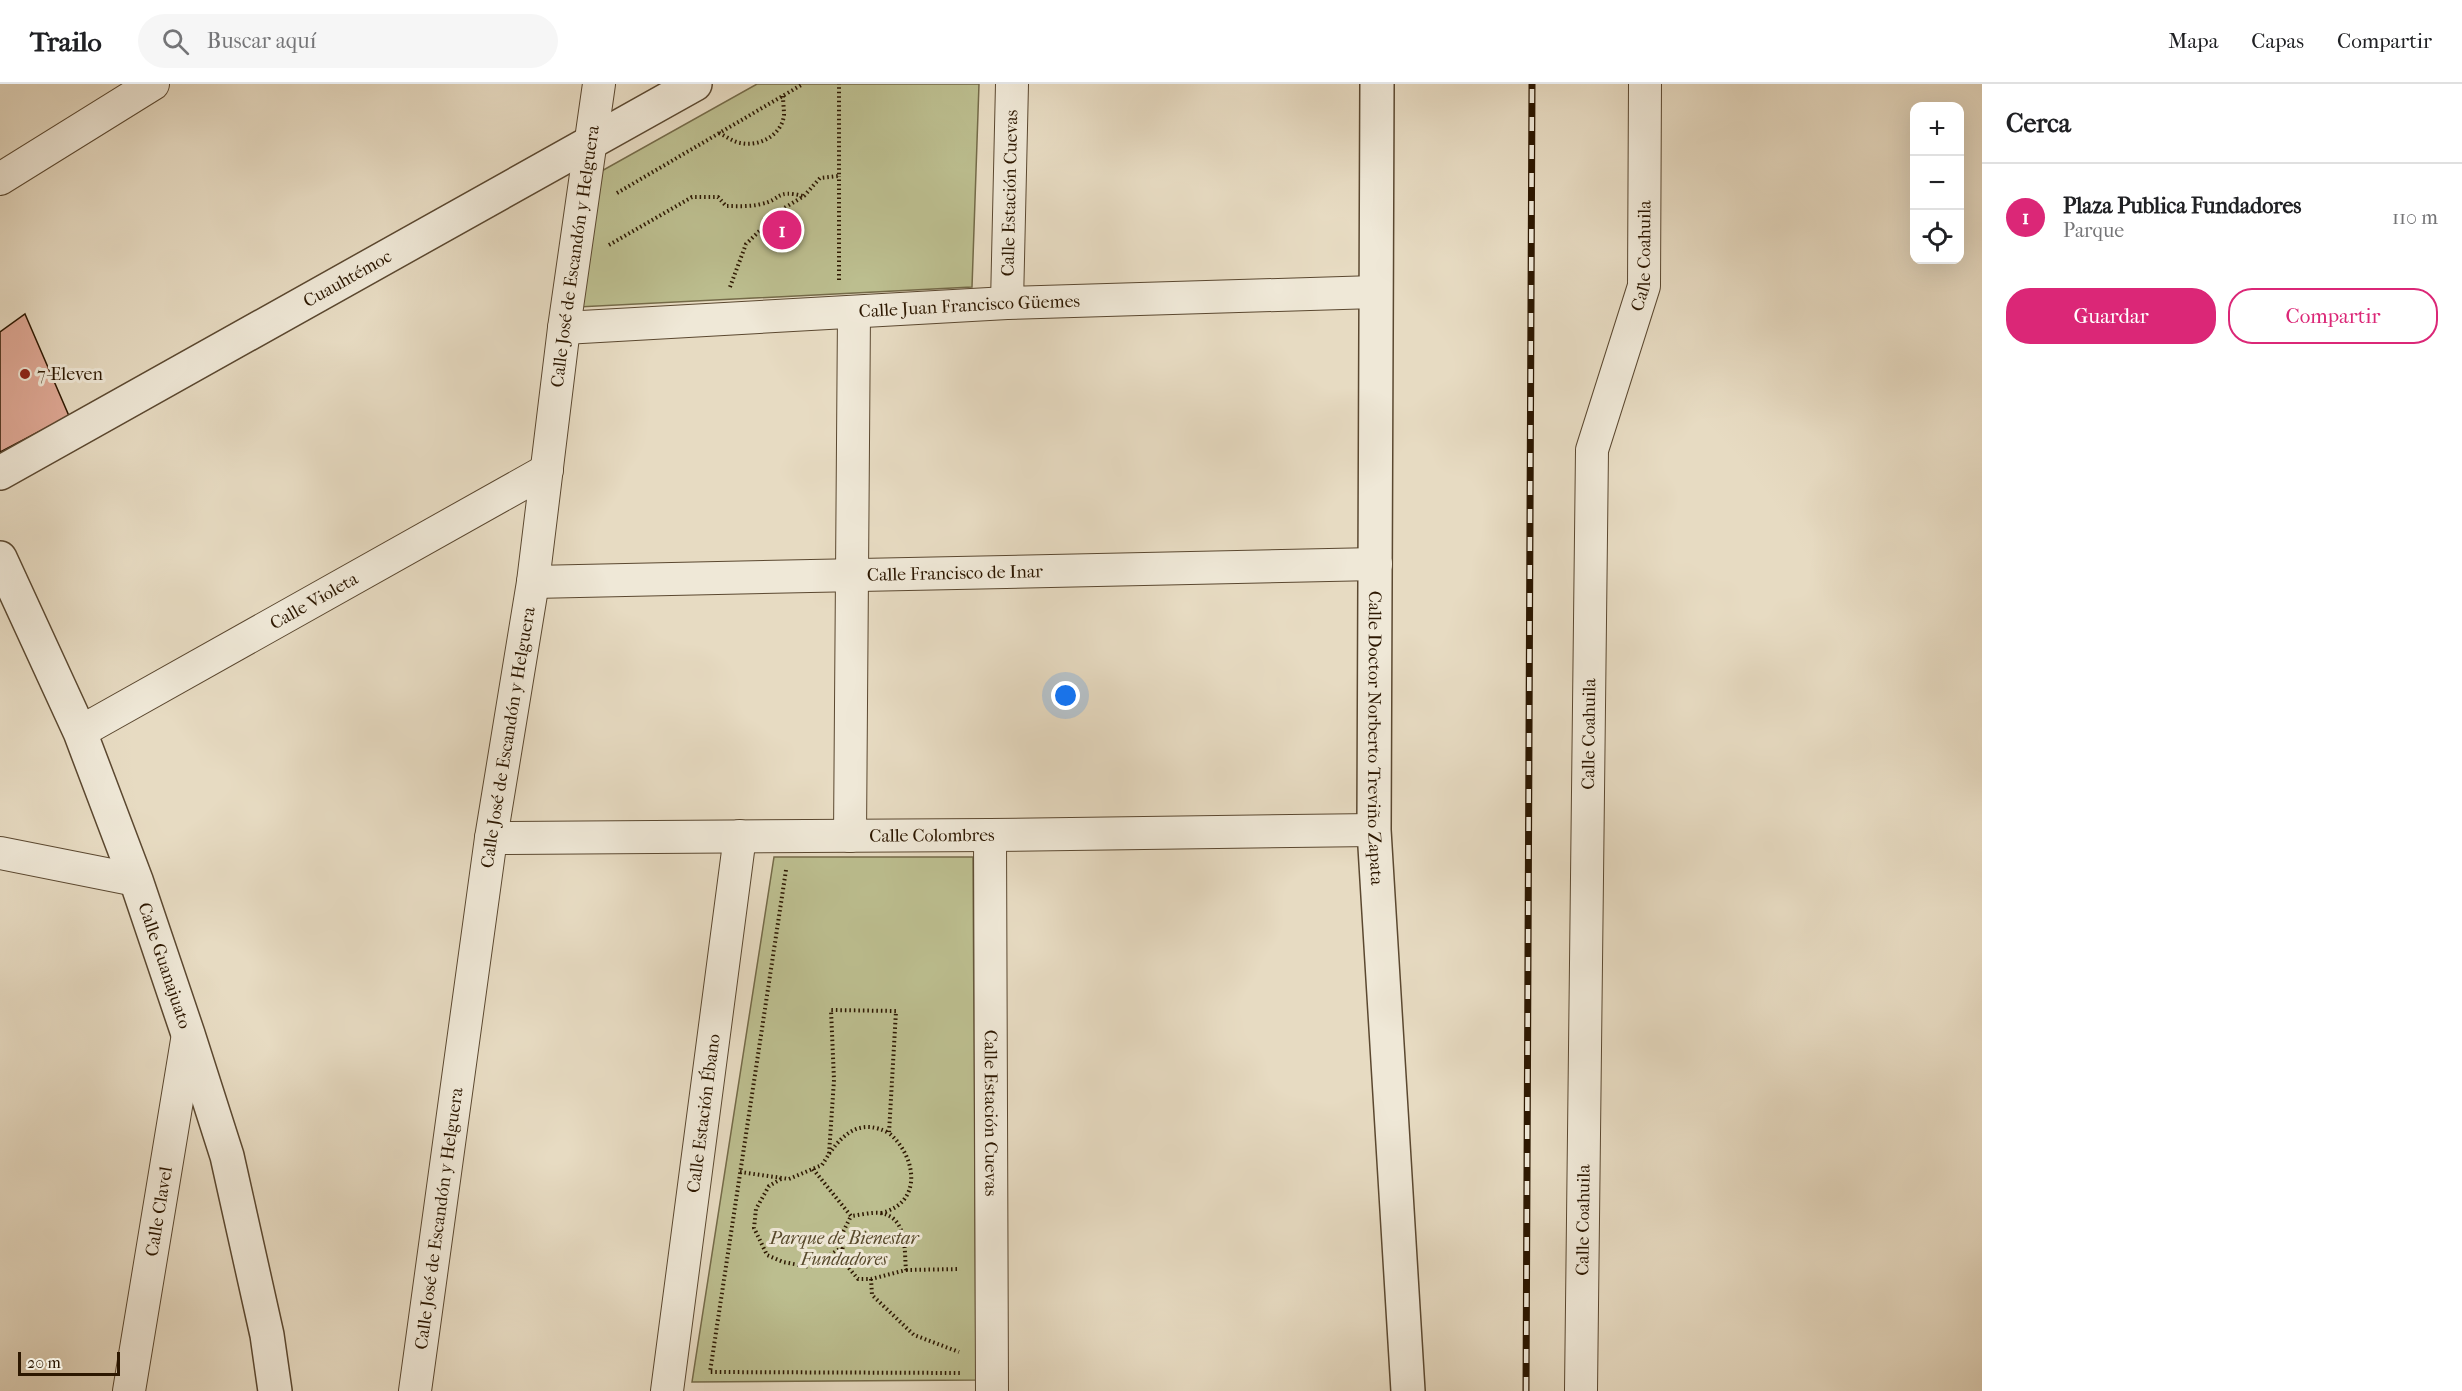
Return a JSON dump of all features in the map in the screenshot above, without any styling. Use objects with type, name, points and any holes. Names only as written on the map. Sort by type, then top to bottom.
[{"type":"street","points":[[0,179],[153,84]]},
{"type":"street","name":"Calle José de Escandón y Helguera","points":[[415,1391],[491,838],[533,582],[564,328],[599,84]]},
{"type":"street","name":"Cuauhtémoc","points":[[0,473],[694,84]]},
{"type":"street","name":"Calle Estación Cuevas","points":[[1007,303],[1012,84]]},
{"type":"street","name":"Calle Doctor Norberto Treviño Zapata","points":[[1377,84],[1374,830],[1408,1391]]},
{"type":"street","name":"Calle Coahuila","points":[[1581,1391],[1592,450],[1644,286],[1645,84]]},
{"type":"street","name":"Calle Juan Francisco Güemes","points":[[564,328],[846,300],[1007,303],[1375,292]]},
{"type":"street","points":[[846,300],[851,575],[850,836]]},
{"type":"street","name":"Calle Violeta","points":[[80,732],[547,470]]},
{"type":"street","name":"Calle Guanajuato","points":[[0,558],[80,732],[136,880],[188,1034],[227,1156],[267,1335],[275,1391]]},
{"type":"street","name":"Calle Francisco de Inar","points":[[533,582],[1376,564]]},
{"type":"street","name":"Calle Colombres","points":[[491,838],[1374,830]]},
{"type":"street","name":"Calle Estación Cuevas","points":[[990,835],[992,1391]]},
{"type":"street","name":"Calle Estación Ébano","points":[[667,1391],[740,836]]},
{"type":"street","points":[[0,854],[136,880]]},
{"type":"street","name":"Calle Clavel","points":[[129,1391],[188,1034]]},
{"type":"path","points":[[610,197],[803,84]]},
{"type":"path","points":[[838,84],[839,176],[846,300]]},
{"type":"path","points":[[719,133],[739,143],[755,144],[766,140],[777,132],[784,117],[783,96]]},
{"type":"path","points":[[740,289],[729,289],[746,244],[781,210],[804,196],[820,178],[839,176]]},
{"type":"path","points":[[600,250],[692,197],[718,197],[726,206],[735,206],[763,204],[778,195],[790,193],[804,196]]},
{"type":"path","points":[[787,868],[710,1372],[964,1372]]},
{"type":"path","points":[[829,1154],[834,1080],[831,1010],[896,1011],[889,1133]]},
{"type":"path","points":[[740,1172],[789,1179],[822,1165],[839,1139],[854,1129],[876,1126],[902,1144],[911,1162],[911,1182],[904,1199],[893,1210],[851,1216]]},
{"type":"path","points":[[813,1169],[851,1216]]},
{"type":"path","points":[[782,1178],[769,1186],[756,1209],[754,1228],[767,1255],[783,1262],[810,1266],[843,1247]]},
{"type":"path","points":[[851,1216],[842,1234],[843,1262],[858,1279],[871,1279],[906,1270],[904,1232],[895,1221],[881,1213]]},
{"type":"path","points":[[871,1279],[872,1295],[914,1335],[950,1350],[967,1354]]},
{"type":"green space","points":[[757,84],[979,84],[972,287],[578,307],[598,173]]},
{"type":"green space","name":"Parque de Bienestar Fundadores","points":[[774,857],[973,857],[976,1380],[692,1382]]},
{"type":"building","name":"7-Eleven","points":[[25,314],[69,416],[0,452],[0,332]]},
{"type":"railway","points":[[1526,1391],[1532,84]]},
{"type":"place","name":"Plaza Publica Fundadores","points":[[782,230]]},
{"type":"place","name":"7-Eleven","points":[[25,374]]}]
